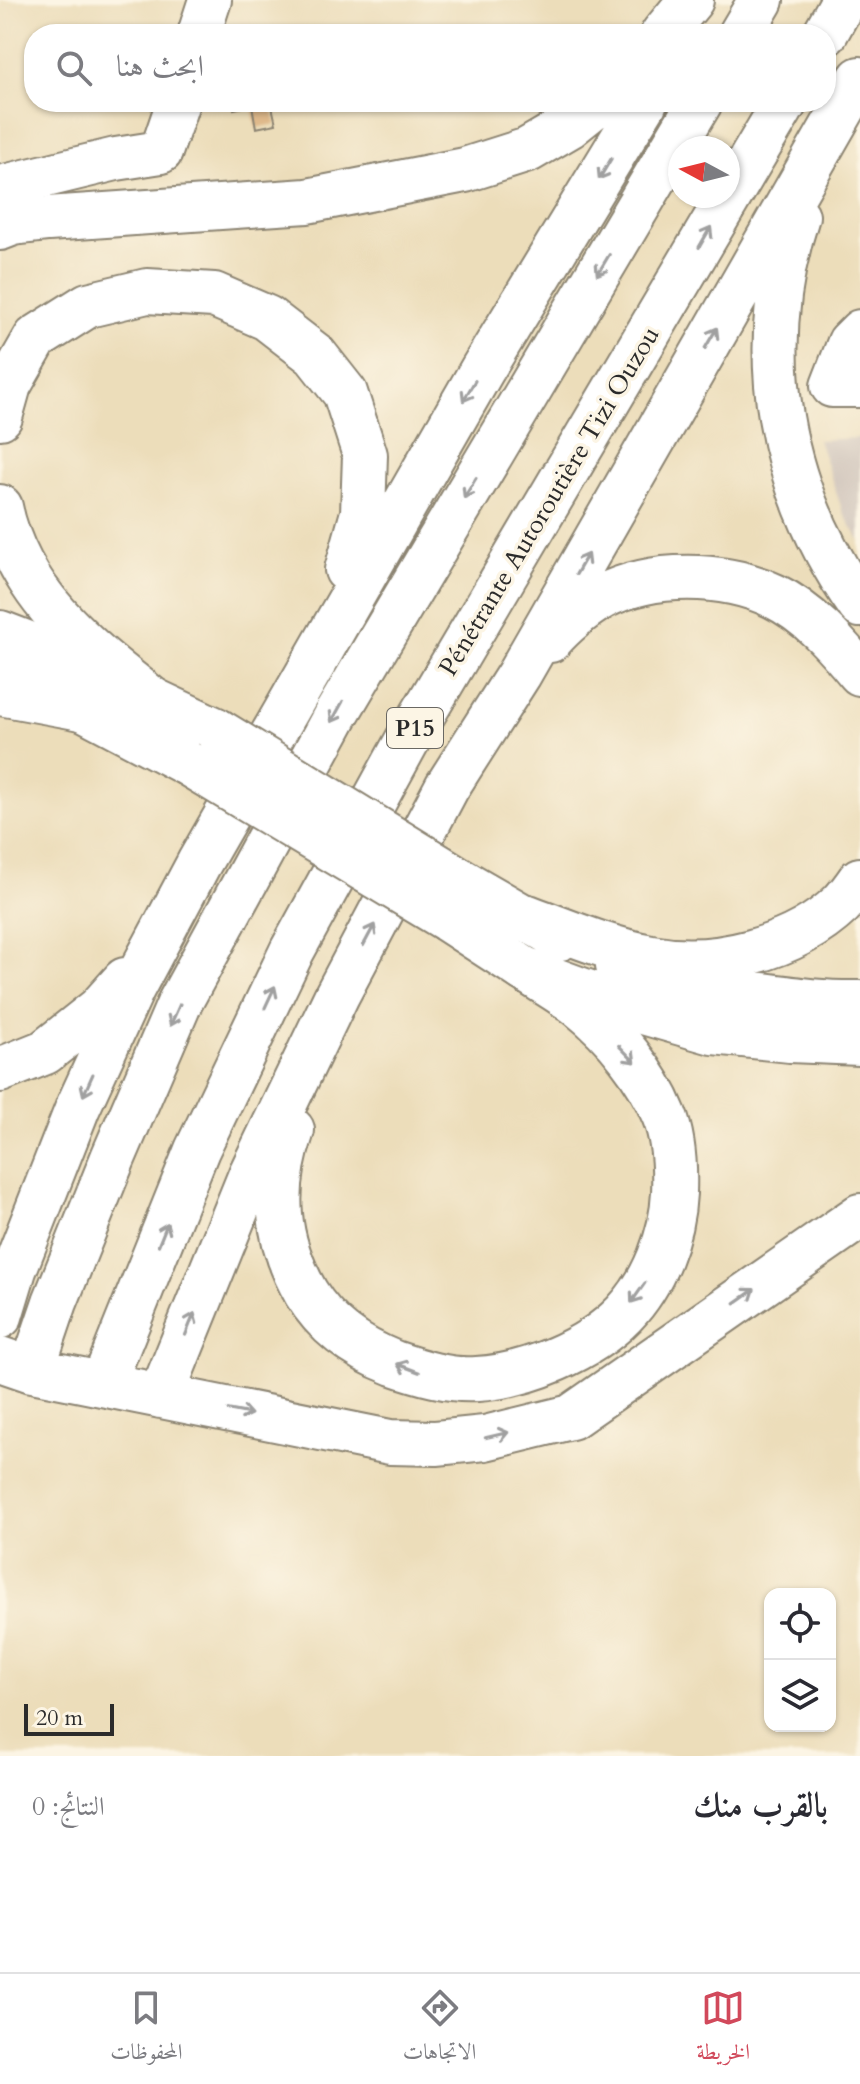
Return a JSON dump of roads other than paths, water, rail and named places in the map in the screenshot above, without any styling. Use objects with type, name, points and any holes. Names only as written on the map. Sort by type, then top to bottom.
[{"type":"main road","points":[[671,24],[691,0]]},
{"type":"main road","points":[[691,24],[705,0]]},
{"type":"main road","points":[[747,24],[761,0]]},
{"type":"main road","points":[[831,24],[844,0]]},
{"type":"main road","points":[[161,1396],[251,1174],[337,995],[447,787],[519,674],[860,79]]},
{"type":"main road","points":[[0,228],[13,223],[48,219],[307,201],[465,170],[528,150],[586,112]]},
{"type":"main road","points":[[0,1316],[14,1270],[78,1107],[132,989],[199,863],[482,370],[639,112]]},
{"type":"main road","points":[[694,112],[337,713],[180,1002],[55,1302],[16,1365],[390,1442],[436,1443],[485,1438],[571,1417],[860,1216]]},
{"type":"main road","name":"Pénétrante Autoroutière Tizi Ouzou","points":[[103,1384],[197,1150],[292,951],[407,741],[779,112]]},
{"type":"main road","points":[[819,149],[794,224],[778,297],[779,408],[788,460],[810,519],[833,567],[860,605]]},
{"type":"main road","points":[[0,417],[9,385],[36,338],[88,305],[147,291],[214,295],[267,318],[315,355],[345,393],[365,455],[363,513],[343,587],[292,699]]},
{"type":"main road","points":[[0,507],[20,562],[46,605],[87,649],[154,701]]},
{"type":"main road","points":[[519,674],[557,632],[601,597],[640,584],[687,577],[732,582],[774,596],[807,618],[837,644],[860,673]]},
{"type":"main road","points":[[0,633],[57,655],[216,730],[456,901],[524,969],[580,1006],[636,1064],[665,1116],[675,1165],[673,1217],[656,1268],[624,1314],[578,1348],[528,1371],[475,1379],[421,1373],[378,1357],[344,1336],[316,1309],[294,1271],[284,1242],[278,1202],[281,1162],[337,995]]},
{"type":"main road","points":[[0,664],[456,901],[528,917],[607,946],[654,957],[699,960],[749,952],[800,934],[840,905],[860,880]]},
{"type":"main road","points":[[0,693],[82,708]]},
{"type":"main road","points":[[0,1070],[45,1052],[99,1009],[136,966],[199,863]]},
{"type":"main road","points":[[528,917],[570,945],[636,974],[708,988],[826,1004],[860,1003]]},
{"type":"main road","points":[[524,969],[633,1009],[713,1032],[860,1043]]},
{"type":"street","points":[[202,24],[210,0]]},
{"type":"street","points":[[0,187],[116,159],[161,152],[175,112]]},
{"type":"street","points":[[846,386],[849,342],[860,331]]}]
